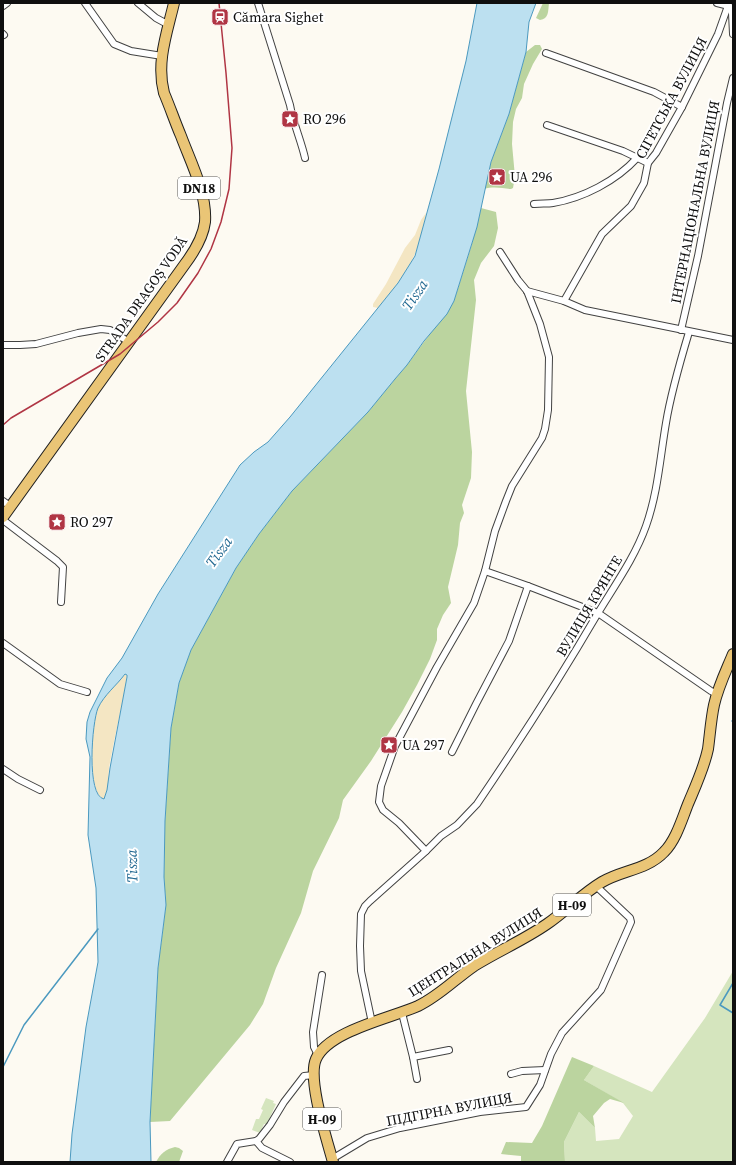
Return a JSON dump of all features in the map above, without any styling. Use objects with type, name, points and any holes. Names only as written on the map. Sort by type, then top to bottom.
[{"type":"main road","name":"STRADA DRAGOȘ VODĂ","points":[[3,517],[7,504],[129,342],[194,251],[203,231],[205,222],[200,191],[192,165],[163,88],[161,74],[162,56],[174,3]]},
{"type":"main road","name":"ЦЕНТРАЛЬНА ВУЛИЦЯ","points":[[318,1055],[330,1043],[354,1030],[372,1022],[402,1013],[424,1003],[492,955],[545,926],[596,886],[615,875],[645,866],[665,851],[683,818],[703,767],[717,694],[733,654]]},
{"type":"main road","name":"Н-09","points":[[318,1055],[314,1067],[315,1085],[324,1132],[332,1160]]},
{"type":"street","points":[[3,6],[7,3]]},
{"type":"street","points":[[85,3],[114,44],[131,51],[162,56]]},
{"type":"street","points":[[138,3],[156,18],[169,25]]},
{"type":"street","points":[[258,3],[290,105],[291,115],[301,140],[305,158]]},
{"type":"street","points":[[717,3],[729,4],[732,13],[733,34]]},
{"type":"street","name":"СІГЕТСЬКА ВУЛИЦЯ","points":[[564,301],[602,234],[632,206],[644,183],[648,163],[656,153],[682,107],[718,34],[729,4]]},
{"type":"street","points":[[546,53],[647,90],[682,107]]},
{"type":"street","name":"ІНТЕРНАЦІОНАЛЬНА ВУЛИЦЯ","points":[[681,330],[698,256],[725,110],[733,78]]},
{"type":"street","points":[[547,125],[623,151],[648,163]]},
{"type":"street","points":[[534,204],[558,201],[583,194],[616,176],[637,158]]},
{"type":"street","points":[[426,851],[399,823],[383,810],[379,802],[379,795],[395,746],[437,667],[474,603],[485,571],[495,531],[512,486],[537,448],[545,429],[549,391],[549,357],[540,324],[527,291],[500,252]]},
{"type":"street","points":[[527,291],[564,301],[585,310],[733,340]]},
{"type":"street","points":[[3,345],[36,344],[101,329],[110,330],[129,342]]},
{"type":"street","name":"ВУЛИЦЯ КРЯНГЕ","points":[[372,1022],[361,971],[361,914],[365,906],[370,901],[441,836],[457,825],[477,804],[578,647],[630,561],[646,527],[658,483],[666,421],[677,373],[689,332]]},
{"type":"street","points":[[3,520],[63,567],[61,602]]},
{"type":"street","points":[[485,571],[598,613],[717,694]]},
{"type":"street","points":[[452,752],[510,641],[528,586]]},
{"type":"street","points":[[3,643],[60,684],[87,692]]},
{"type":"street","points":[[3,769],[18,779],[40,790]]},
{"type":"street","name":"ПІДГІРНА ВУЛИЦЯ","points":[[332,1160],[367,1138],[400,1128],[480,1112],[526,1107],[540,1085],[551,1054],[562,1033],[601,990],[631,922],[630,918],[596,886]]},
{"type":"street","points":[[318,1055],[314,1047],[313,1032],[322,975]]},
{"type":"street","points":[[402,1013],[417,1079]]},
{"type":"street","points":[[413,1057],[449,1050]]},
{"type":"street","points":[[511,1074],[522,1071],[545,1070]]},
{"type":"street","points":[[227,1162],[237,1144],[256,1141],[270,1125],[297,1083],[304,1076],[314,1075]]},
{"type":"street","points":[[256,1141],[262,1148],[290,1162]]},
{"type":"green space","points":[[543,3],[549,3],[548,12],[545,18],[540,20],[536,18]]},
{"type":"green space","points":[[535,45],[540,45],[542,49],[524,84],[522,98],[516,109],[513,122],[512,144],[515,177],[513,188],[494,187],[484,189],[491,162],[509,114],[526,52]]},
{"type":"green space","points":[[481,208],[496,212],[498,228],[494,246],[481,263],[474,280],[476,300],[466,391],[472,452],[471,478],[462,505],[464,513],[460,523],[458,545],[448,587],[451,603],[443,615],[437,629],[437,640],[430,659],[417,685],[371,761],[343,800],[339,818],[313,871],[301,913],[276,968],[263,1004],[250,1025],[170,1121],[150,1122],[158,968],[166,905],[164,877],[165,821],[171,728],[179,683],[191,650],[236,568],[259,534],[292,491],[368,412],[407,365],[454,301],[471,247]]},
{"type":"green space","points":[[733,971],[733,1162],[565,1162],[564,1142],[579,1112],[595,1128],[596,1141],[619,1139],[633,1116],[623,1103],[584,1080],[594,1066],[652,1092],[705,1018]]},
{"type":"green space","points":[[572,1057],[594,1066],[584,1080],[624,1103],[610,1099],[604,1103],[593,1116],[595,1128],[579,1112],[564,1142],[565,1162],[521,1162],[521,1156],[501,1154],[506,1142],[532,1143],[542,1126]]},
{"type":"green space","points":[[266,1098],[274,1101],[273,1103],[276,1104],[267,1124],[264,1124],[260,1133],[252,1130],[256,1119],[259,1119],[263,1110],[261,1109]]},
{"type":"green space","points":[[175,1147],[183,1151],[179,1162],[156,1162],[164,1152]]},
{"type":"sand","points":[[426,213],[420,241],[410,264],[378,308],[373,307],[373,304],[386,284],[405,248],[415,235],[421,220]]},
{"type":"sand","points":[[126,674],[127,677],[109,768],[107,796],[105,799],[99,795],[95,786],[93,773],[92,759],[95,718],[102,701]]},
{"type":"water","name":"Tisza","points":[[477,3],[536,3],[529,22],[526,52],[509,114],[491,162],[477,227],[454,301],[447,314],[368,412],[292,491],[259,534],[236,568],[191,650],[179,683],[171,728],[165,821],[164,877],[166,905],[158,968],[150,1122],[151,1162],[70,1162],[72,1134],[86,1027],[98,962],[96,888],[88,835],[90,757],[86,739],[87,722],[90,712],[107,678],[122,658],[158,594],[240,465],[268,442],[290,417],[398,283],[415,256],[439,169],[466,61]],"holes":[[[125,674],[127,675],[107,790],[104,799],[98,795],[93,773],[92,758],[96,716],[98,708],[104,699]]]},
{"type":"waterway","points":[[3,1067],[24,1025],[98,929]]},
{"type":"waterway","points":[[733,983],[720,1005],[733,1013]]},
{"type":"railway","points":[[3,425],[11,418],[120,354],[158,322],[177,303],[198,273],[211,249],[221,222],[229,189],[232,148],[219,3]]},
{"type":"place","name":"Cămara Sighet","points":[[220,17]]},
{"type":"place","name":"RO 296","points":[[290,119]]},
{"type":"place","name":"UA 296","points":[[497,177]]},
{"type":"place","name":"RO 297","points":[[57,522]]},
{"type":"place","name":"UA 297","points":[[389,745]]}]
